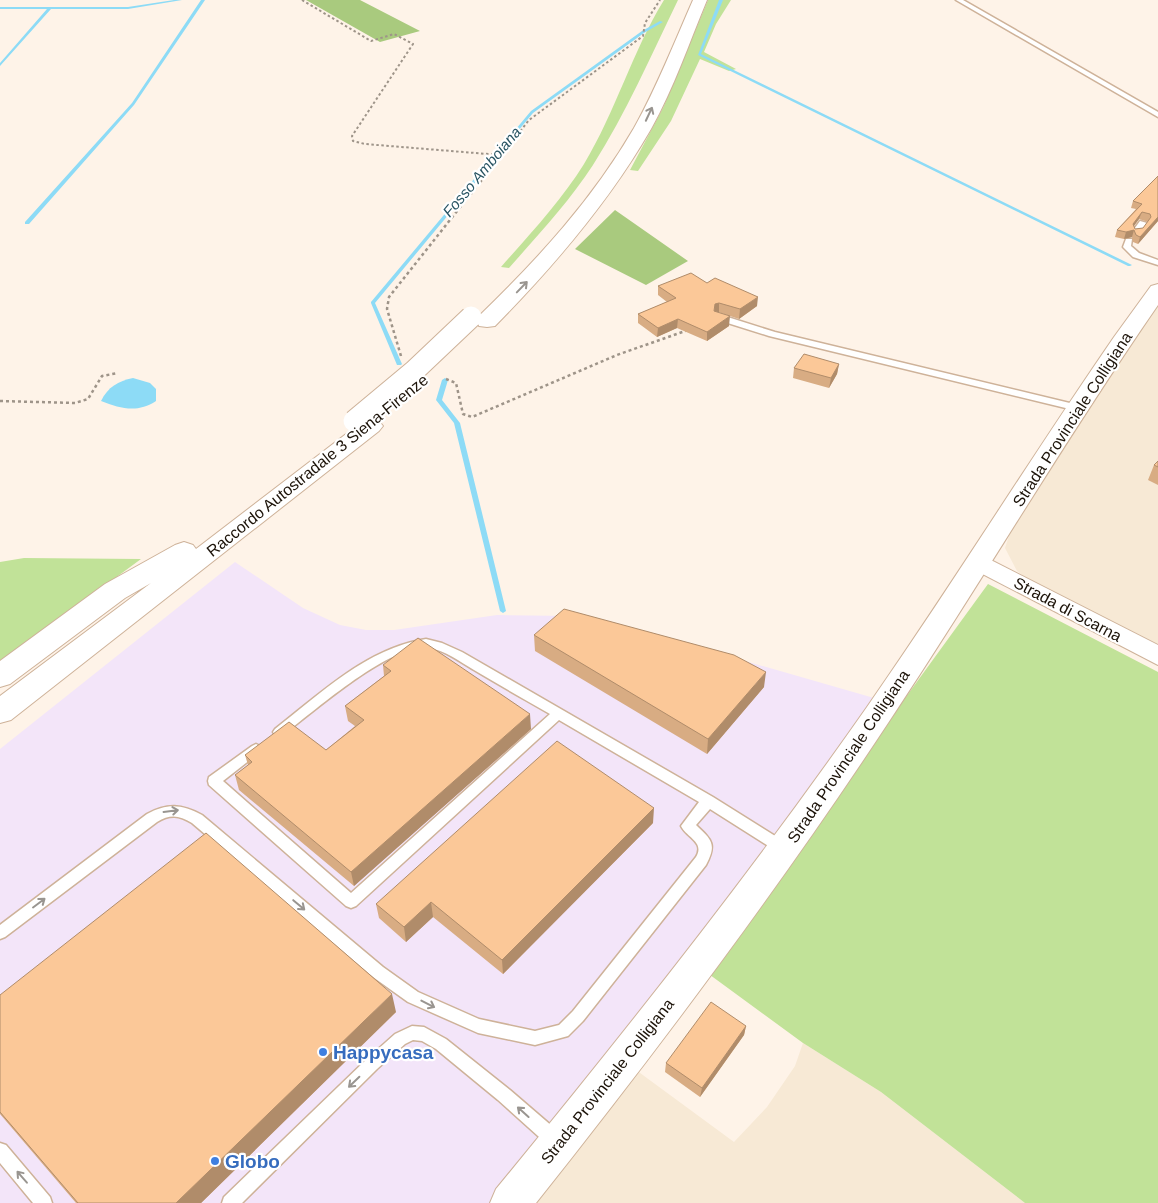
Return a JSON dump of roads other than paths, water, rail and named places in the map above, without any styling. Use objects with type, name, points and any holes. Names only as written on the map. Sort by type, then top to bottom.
[{"type":"main road","name":"Raccordo Autostradale 3 Siena-Firenze","points":[[479,319],[573,208],[611,155],[631,121],[686,0]]},
{"type":"main road","name":"Raccordo Autostradale 3 Siena-Firenze","points":[[0,712],[162,588],[362,424],[479,319],[525,285],[576,226],[609,182],[643,127],[700,0]]},
{"type":"main road","name":"Strada Provinciale Colligiana","points":[[510,1203],[560,1144],[784,849],[979,562],[1078,408],[1158,290]]},
{"type":"main road","name":"Raccordo Autostradale 3 Siena-Firenze","points":[[0,689],[286,476],[362,424]]},
{"type":"main road","points":[[0,676],[115,591],[184,551]]},
{"type":"main road","points":[[0,727],[139,619],[162,588]]},
{"type":"street","name":"Strada di Scarna","points":[[979,562],[1158,656]]},
{"type":"lane","points":[[959,0],[1158,115]]},
{"type":"lane","points":[[1136,232],[1143,222]]},
{"type":"lane","points":[[1129,241],[1127,247],[1132,253],[1158,264]]},
{"type":"lane","points":[[718,316],[772,334],[1078,408]]},
{"type":"lane","points":[[558,714],[351,902],[214,781],[378,658],[406,646],[426,643],[444,648],[558,714],[708,801],[784,849]]},
{"type":"lane","points":[[0,933],[152,818],[165,811],[177,810],[197,819],[395,986],[440,1010],[478,1026],[515,1035],[546,1036],[563,1031],[570,1026],[701,861],[706,852],[705,842],[688,826],[708,801]]},
{"type":"lane","points":[[230,1203],[372,1064],[400,1039],[412,1033],[424,1034],[441,1044],[560,1144]]},
{"type":"lane","points":[[0,1151],[44,1203]]},
{"type":"water","points":[[133,378],[150,383],[156,389],[156,401],[143,407],[122,408],[101,401],[114,385]]},
{"type":"waterway","points":[[50,8],[128,8],[180,0]]},
{"type":"waterway","points":[[27,223],[133,104],[203,0]]},
{"type":"waterway","points":[[721,0],[699,54],[1130,265]]},
{"type":"waterway","points":[[0,8],[50,8]]},
{"type":"waterway","points":[[0,65],[50,8]]},
{"type":"waterway","name":"Fosso Amboiana","points":[[399,364],[373,303],[532,112],[643,32],[661,22]]},
{"type":"waterway","name":"Fosso Amboiana","points":[[445,380],[439,400],[457,423],[503,611]]},
{"type":"place","name":"Happycasa","points":[[323,1052]]},
{"type":"place","name":"Globo","points":[[215,1161]]}]
